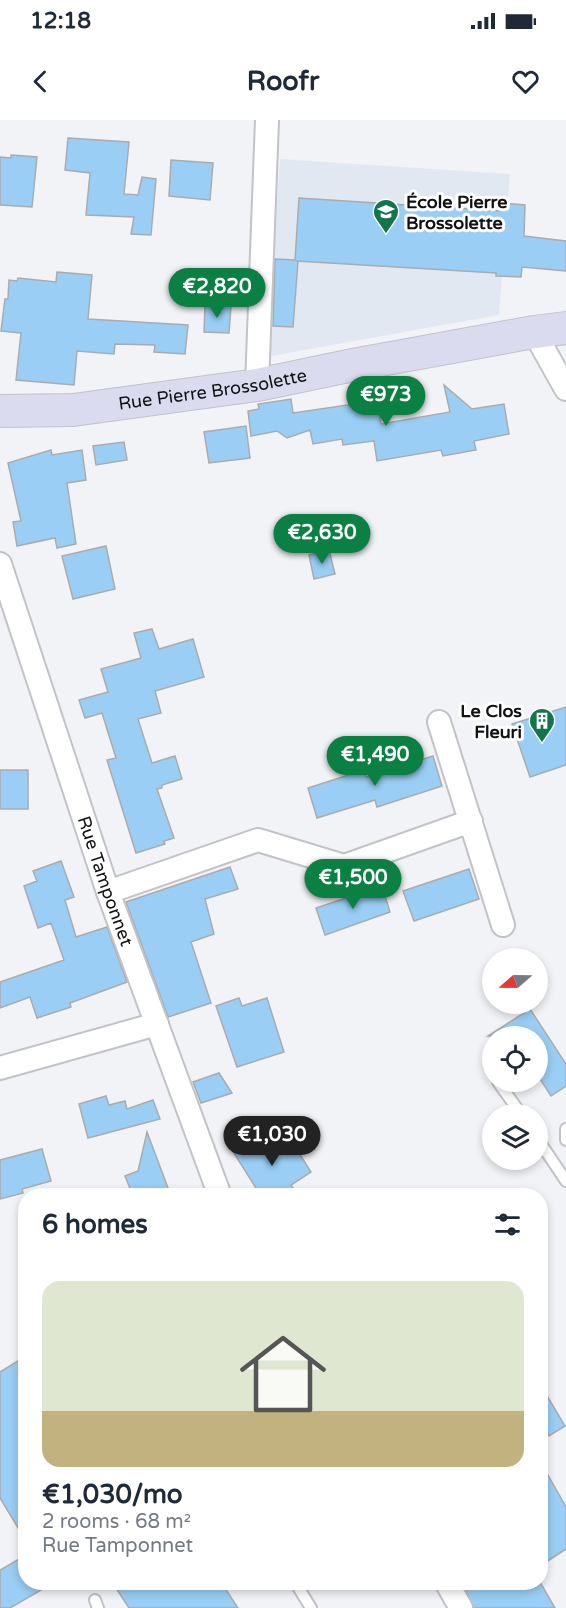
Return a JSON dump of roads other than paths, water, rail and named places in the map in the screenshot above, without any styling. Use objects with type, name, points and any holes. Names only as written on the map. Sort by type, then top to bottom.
[{"type":"street","points":[[256,385],[267,120]]},
{"type":"street","name":"Rue Pierre Brossolette","points":[[0,411],[73,410],[256,385],[353,365],[566,328]]},
{"type":"street","points":[[534,332],[566,389]]},
{"type":"street","name":"Rue Tamponnet","points":[[0,564],[108,892],[217,1188]]},
{"type":"street","points":[[439,722],[502,925]]},
{"type":"street","points":[[108,892],[258,840],[344,866],[471,821]]},
{"type":"street","points":[[0,1068],[157,1024]]},
{"type":"street","points":[[451,1590],[461,1608]]},
{"type":"lane","points":[[566,1129],[566,1140]]},
{"type":"lane","points":[[548,1154],[566,1181]]},
{"type":"lane","points":[[300,1590],[311,1608]]},
{"type":"place","name":"École Pierre Brossolette","points":[[386,235]]},
{"type":"place","name":"Le Clos Fleuri","points":[[542,744]]}]
